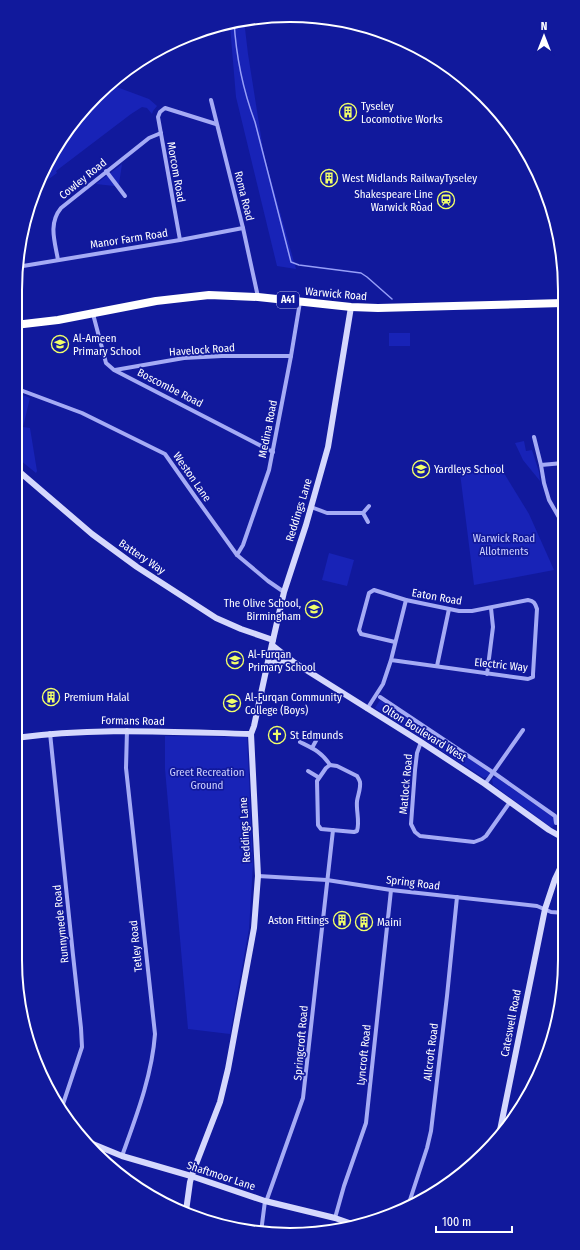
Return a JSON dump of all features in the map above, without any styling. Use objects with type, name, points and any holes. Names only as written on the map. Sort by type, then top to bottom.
[{"type":"highway","name":"Warwick Road","points":[[22,324],[58,320],[176,298],[209,295],[258,297],[351,307],[409,308],[558,303]]},
{"type":"street","name":"Roma Road","points":[[211,100],[243,228],[258,297]]},
{"type":"street","name":"Morcom Road","points":[[180,240],[158,117],[160,112],[164,109],[216,124]]},
{"type":"street","name":"Cowley Road","points":[[58,260],[53,229],[53,221],[56,214],[61,208],[106,171],[149,138],[160,134]]},
{"type":"street","points":[[106,171],[125,196]]},
{"type":"street","name":"Manor Farm Road","points":[[23,267],[243,228]]},
{"type":"street","name":"Medina Road","points":[[237,555],[243,545],[269,470],[300,302]]},
{"type":"street","name":"Reddings Lane","points":[[186,1208],[191,1176],[220,1102],[228,1069],[254,928],[258,876],[251,734],[284,592],[311,507],[328,446],[351,307]]},
{"type":"street","name":"Boscombe Road","points":[[93,314],[106,363],[114,370],[273,452]]},
{"type":"street","name":"Havelock Road","points":[[114,370],[184,358],[222,356],[291,356]]},
{"type":"street","name":"Weston Lane","points":[[22,391],[82,413],[165,454],[237,555],[268,581],[284,592]]},
{"type":"street","points":[[534,437],[549,500],[558,516]]},
{"type":"street","points":[[541,465],[558,463]]},
{"type":"street","name":"Battery Way","points":[[22,474],[92,534],[137,567],[216,618],[272,642]]},
{"type":"street","points":[[311,507],[327,512],[363,513],[370,506]]},
{"type":"street","points":[[363,513],[368,522]]},
{"type":"street","points":[[395,642],[361,634],[359,630],[369,593],[374,590],[406,600]]},
{"type":"street","name":"Eaton Road","points":[[367,709],[382,684],[391,660],[406,600],[449,609],[472,611],[528,600],[533,601]]},
{"type":"street","name":"Electric Way","points":[[391,660],[528,679],[533,677],[537,609],[533,601]]},
{"type":"street","points":[[487,674],[493,627],[491,608]]},
{"type":"street","points":[[436,666],[449,609]]},
{"type":"street","name":"Olton Boulevard West","points":[[272,642],[295,663],[486,784],[558,835]]},
{"type":"street","points":[[266,671],[270,664],[281,661],[295,663]]},
{"type":"street","points":[[380,697],[494,773],[555,816],[556,823]]},
{"type":"street","name":"Formans Road","points":[[22,737],[50,733],[127,730],[251,734]]},
{"type":"street","name":"Tetley Road","points":[[122,1156],[133,1129],[154,1051],[155,1034],[126,768],[127,730]]},
{"type":"street","points":[[486,784],[523,730]]},
{"type":"street","name":"Runnymede Road","points":[[50,733],[82,1046],[63,1103]]},
{"type":"street","points":[[312,748],[318,737]]},
{"type":"street","points":[[300,742],[316,749],[325,757],[330,765],[337,766],[357,776],[360,782],[357,803],[357,831],[321,829],[318,825],[317,781],[318,777],[330,765]]},
{"type":"street","name":"Matlock Road","points":[[421,742],[417,753],[414,770],[411,824],[415,832],[420,836],[474,842],[482,839],[486,836],[510,802]]},
{"type":"street","points":[[308,772],[318,777]]},
{"type":"street","name":"Springcroft Road","points":[[261,1226],[265,1201],[303,1098],[306,1085],[333,830]]},
{"type":"street","name":"Cateswell Road","points":[[501,1125],[545,909],[558,873]]},
{"type":"street","name":"Spring Road","points":[[258,876],[327,880],[391,890],[537,906],[551,912],[558,912]]},
{"type":"street","name":"Lyncroft Road","points":[[335,1218],[344,1186],[366,1123],[391,890]]},
{"type":"street","name":"Allcroft Road","points":[[410,1199],[431,1131],[457,897]]},
{"type":"street","name":"Shaftmoor Lane","points":[[96,1145],[122,1156],[191,1176],[265,1201],[335,1218],[345,1222]]},
{"type":"green space","points":[[245,26],[264,155],[296,269],[277,266],[236,97],[230,29]]},
{"type":"green space","points":[[116,87],[149,99],[157,106],[152,114],[147,108],[142,107],[131,114],[56,171],[57,173],[44,182],[58,156],[77,127],[100,100]]},
{"type":"green space","points":[[122,164],[119,184],[114,186],[96,184]]},
{"type":"green space","points":[[389,333],[410,333],[410,346],[389,346]]},
{"type":"green space","points":[[22,395],[30,398],[23,427],[30,428],[37,471],[36,473],[22,462]]},
{"type":"green space","points":[[524,441],[526,451],[532,450],[539,472],[540,481],[523,460],[515,443]]},
{"type":"green space","name":"Warwick Road Allotments","points":[[495,464],[499,465],[529,514],[554,570],[474,585],[460,473]]},
{"type":"green space","points":[[329,553],[354,560],[347,586],[322,580]]},
{"type":"green space","points":[[380,700],[483,768],[490,773],[490,775],[484,778],[375,708]]},
{"type":"green space","name":"Greet Recreation Ground","points":[[165,736],[247,737],[253,865],[249,929],[230,1034],[188,1029],[165,769]]},
{"type":"green space","points":[[496,777],[553,817],[555,824],[552,828],[493,785],[492,779]]},
{"type":"waterway","points":[[235,28],[238,60],[244,85],[291,262],[299,265],[361,273],[392,299]]},
{"type":"railway","points":[[413,193],[421,206]]},
{"type":"place","name":"Tyseley Locomotive Works","points":[[348,112]]},
{"type":"place","name":"West Midlands RailwayTyseley","points":[[329,178]]},
{"type":"place","name":"Shakespeare Line Warwick Road","points":[[446,200]]},
{"type":"place","name":"Al-Ameen Primary School","points":[[60,344]]},
{"type":"place","name":"Yardleys School","points":[[421,469]]},
{"type":"place","name":"The Olive School, Birmingham","points":[[314,609]]},
{"type":"place","name":"Al-Furqan Primary School","points":[[235,660]]},
{"type":"place","name":"Premium Halal","points":[[51,697]]},
{"type":"place","name":"Al-Furqan Community College (Boys)","points":[[232,703]]},
{"type":"place","name":"St Edmunds","points":[[277,735]]},
{"type":"place","name":"Aston Fittings","points":[[342,920]]},
{"type":"place","name":"Maini","points":[[364,922]]}]
